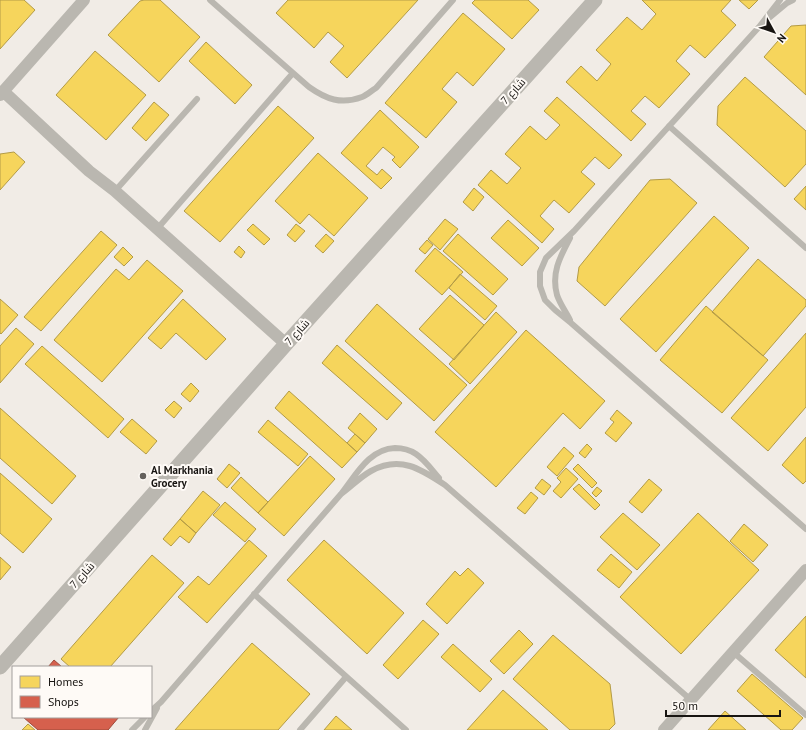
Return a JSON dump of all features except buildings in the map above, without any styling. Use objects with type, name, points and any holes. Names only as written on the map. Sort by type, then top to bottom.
[{"type":"street","points":[[84,0],[1,93],[89,171],[115,191],[286,344]]},
{"type":"street","name":"شارع 7","points":[[0,667],[286,344],[595,0]]},
{"type":"street","points":[[664,730],[806,570]]},
{"type":"lane","points":[[210,0],[309,87],[321,95],[335,100],[350,100],[364,96],[376,88],[453,0]]},
{"type":"lane","points":[[780,0],[759,27],[670,126],[574,231],[546,258],[540,272],[540,286],[545,300],[555,310],[806,529]]},
{"type":"lane","points":[[759,27],[787,3],[793,0]]},
{"type":"lane","points":[[157,229],[293,73]]},
{"type":"lane","points":[[115,191],[197,99]]},
{"type":"lane","points":[[670,126],[806,248]]},
{"type":"lane","points":[[571,323],[558,295],[555,284],[555,272],[558,260],[574,231]]},
{"type":"lane","points":[[152,710],[161,702],[341,494],[366,462],[376,453],[388,448],[402,448],[414,453],[425,461],[445,485]]},
{"type":"lane","points":[[341,494],[370,472],[384,466],[398,464],[413,466],[426,472],[445,485],[691,700]]},
{"type":"lane","points":[[254,594],[406,730]]},
{"type":"lane","points":[[733,652],[806,715]]},
{"type":"lane","points":[[300,730],[346,676]]},
{"type":"lane","points":[[152,718],[161,702]]},
{"type":"lane","points":[[132,730],[144,718]]},
{"type":"lane","points":[[145,730],[152,718]]},
{"type":"place","name":"Al Markhania Grocery","points":[[143,476]]}]
